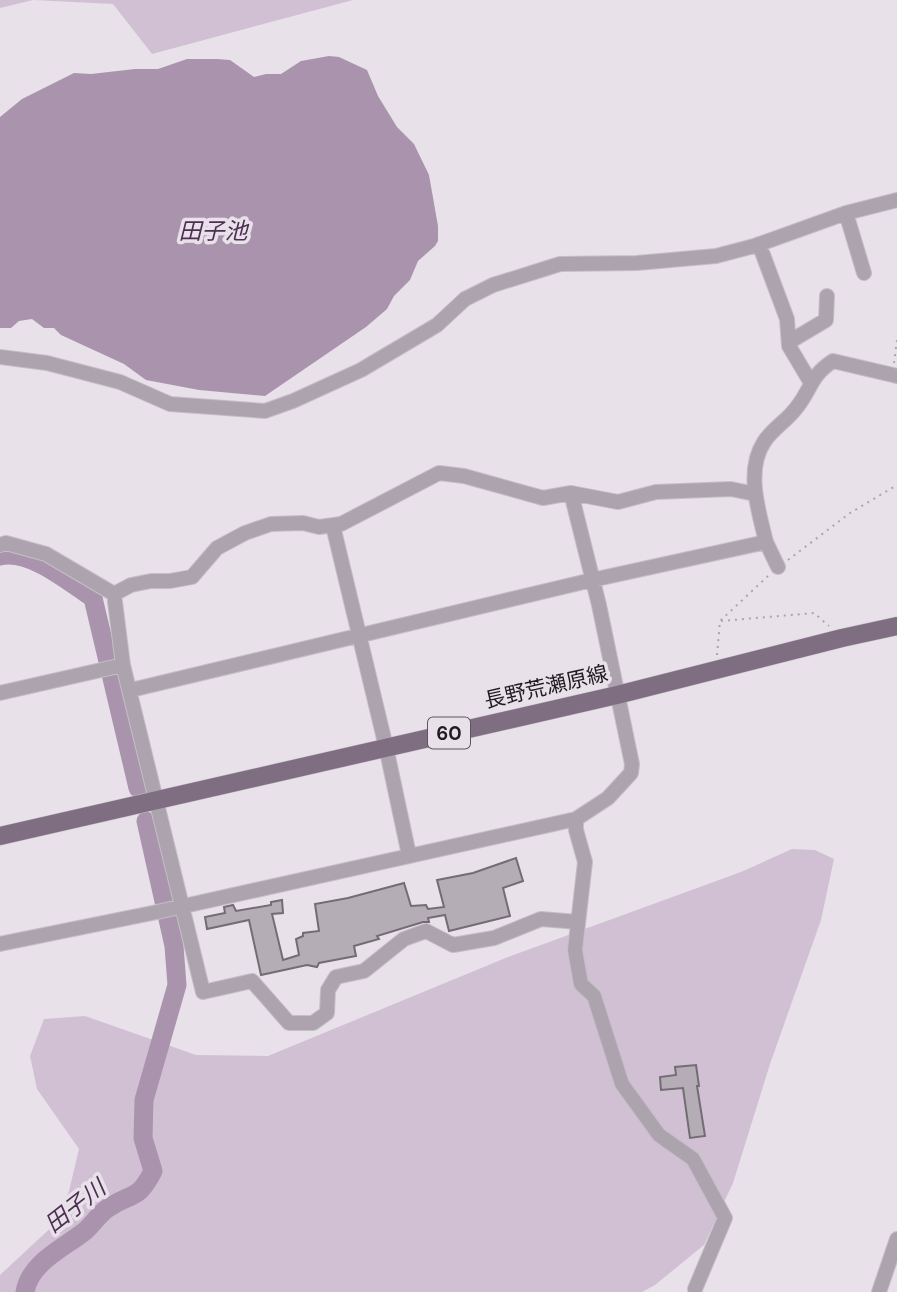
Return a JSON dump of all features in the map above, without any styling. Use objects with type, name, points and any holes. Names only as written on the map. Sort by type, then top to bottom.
[{"type":"main road","name":"長野荒瀬原線","points":[[0,836],[617,695],[897,626]]},
{"type":"street","points":[[0,357],[47,363],[108,379],[170,404],[265,411],[361,370],[437,325],[465,299],[493,285],[560,264],[637,263],[716,256],[760,244],[846,213],[897,200]]},
{"type":"street","points":[[846,213],[863,273]]},
{"type":"street","points":[[760,244],[787,318],[789,346],[811,383]]},
{"type":"street","points":[[789,342],[826,320],[827,296]]},
{"type":"street","points":[[778,567],[766,542],[755,494],[757,462],[763,442],[797,408],[818,371],[833,361],[895,376]]},
{"type":"street","points":[[114,594],[131,585],[192,577],[217,548],[245,533],[271,524],[303,523],[319,527],[341,524],[439,473],[464,476],[543,498],[571,493],[618,502],[656,492],[732,489],[755,494]]},
{"type":"street","points":[[0,944],[576,819],[608,798],[631,773],[632,764],[599,605],[571,493]]},
{"type":"street","points":[[333,526],[410,855]]},
{"type":"street","points":[[131,690],[592,580],[766,542]]},
{"type":"street","points":[[0,545],[6,543],[46,554],[114,594]]},
{"type":"street","points":[[114,594],[114,667],[131,690],[178,907],[203,992],[252,981],[289,1023],[313,1023],[327,1013],[328,990],[336,977],[364,971],[404,939],[426,931],[453,945],[494,938],[541,919],[578,922]]},
{"type":"street","points":[[0,693],[114,667]]},
{"type":"street","points":[[576,819],[576,831],[585,862],[575,950],[581,984],[594,996],[622,1084],[659,1135],[693,1159],[725,1218],[695,1289]]},
{"type":"street","points":[[879,1292],[897,1239]]},
{"type":"path","points":[[895,376],[897,340]]},
{"type":"path","points":[[720,621],[814,613],[842,638]]},
{"type":"shaded area","points":[[0,0],[33,0],[0,8]]},
{"type":"shaded area","points":[[33,0],[353,0],[152,54],[113,4]]},
{"type":"shaded area","points":[[792,849],[815,850],[834,859],[821,920],[770,1064],[733,1183],[704,1245],[655,1285],[642,1292],[0,1292],[0,1275],[57,1222],[69,1191],[79,1149],[37,1089],[30,1056],[44,1019],[85,1016],[196,1055],[268,1056],[508,957],[741,872]]},
{"type":"water","name":"田子池","points":[[339,57],[367,70],[378,96],[397,127],[414,144],[429,175],[438,226],[438,241],[435,246],[418,261],[410,280],[394,296],[387,309],[366,327],[265,396],[199,390],[146,380],[124,364],[61,335],[54,328],[44,328],[32,319],[19,321],[11,328],[0,328],[0,117],[22,99],[74,73],[158,69],[187,59],[217,59],[230,60],[254,77],[281,74],[301,61]]},
{"type":"building","points":[[516,858],[523,881],[503,888],[510,916],[449,931],[445,915],[428,918],[429,922],[377,936],[379,939],[354,946],[356,956],[319,963],[317,967],[307,965],[261,975],[249,920],[207,929],[205,917],[225,913],[224,907],[233,905],[236,911],[271,905],[271,902],[282,900],[283,913],[272,914],[283,960],[299,955],[296,939],[303,936],[303,933],[319,931],[315,904],[404,883],[411,906],[426,905],[428,909],[444,907],[437,880],[473,873]]},
{"type":"building","points":[[696,1065],[705,1136],[690,1138],[683,1088],[661,1090],[660,1077],[676,1075],[675,1067]]},
{"type":"waterway","points":[[0,556],[12,555],[36,562],[93,598],[138,788]]},
{"type":"waterway","name":"田子川","points":[[25,1292],[28,1281],[41,1264],[85,1231],[108,1208],[138,1192],[153,1171],[143,1138],[144,1100],[177,985],[174,946],[146,821]]}]
